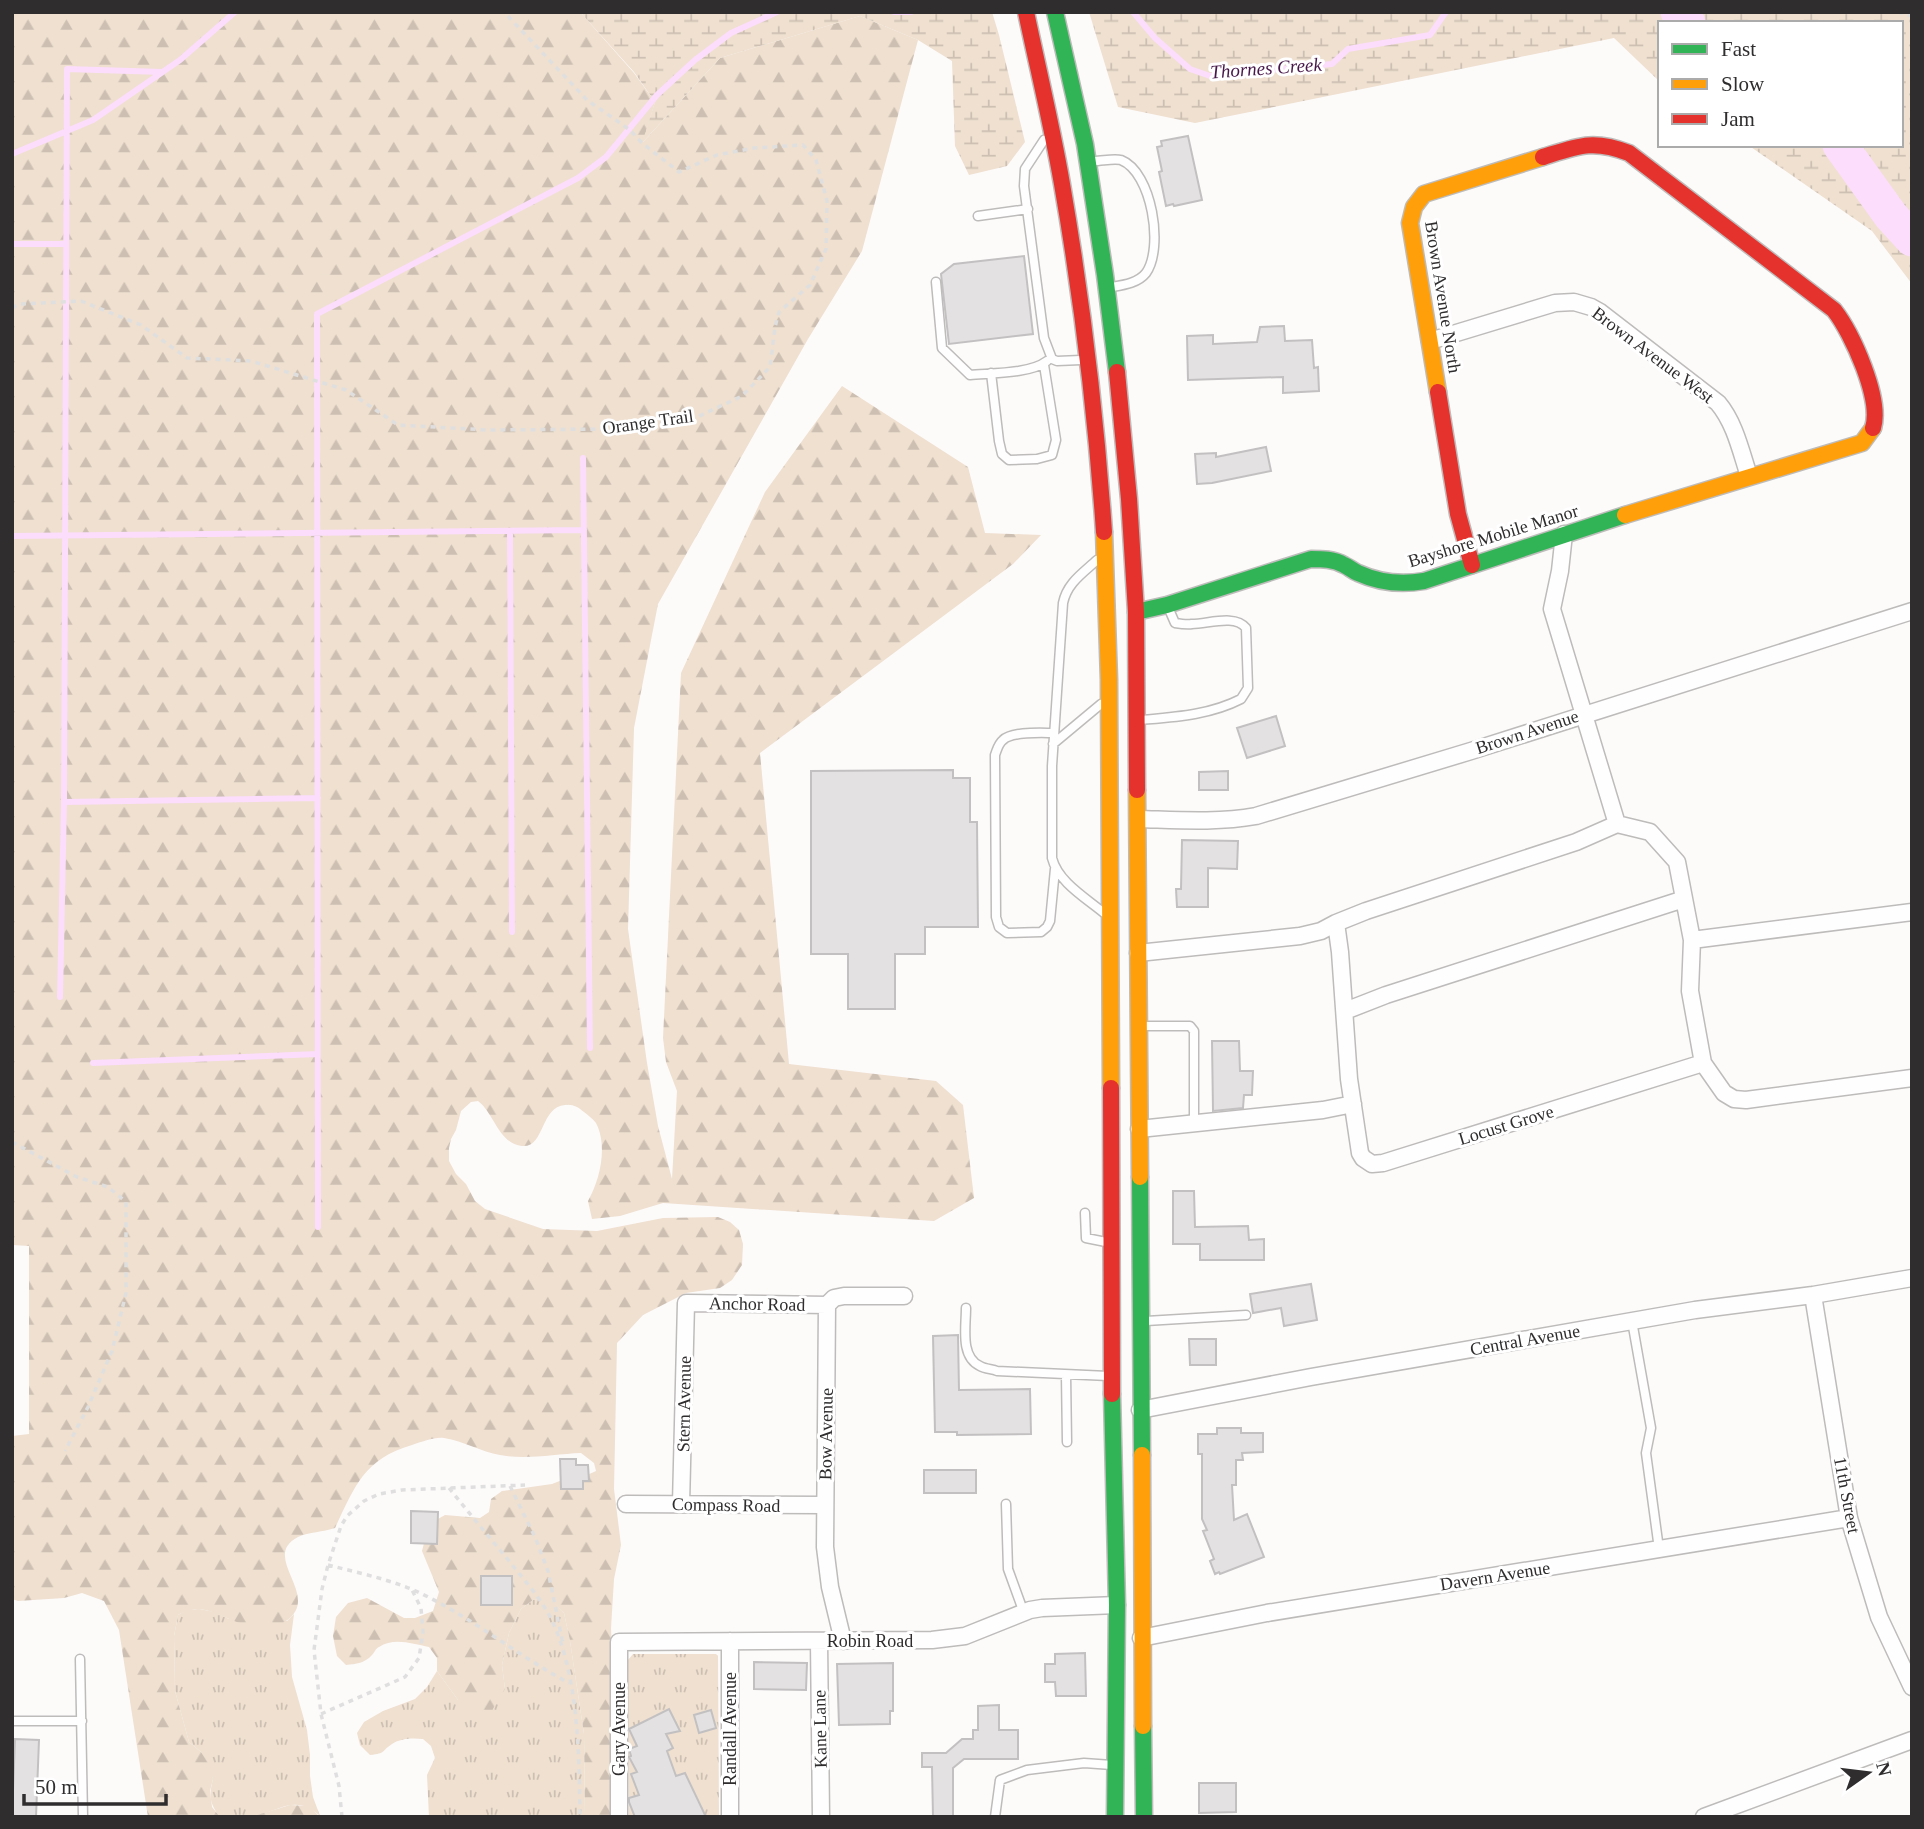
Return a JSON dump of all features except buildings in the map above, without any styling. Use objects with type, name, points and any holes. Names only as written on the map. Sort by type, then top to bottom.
[{"type":"main road","points":[[1026,12],[1064,195],[1088,359],[1098,447],[1105,553],[1109,697],[1112,1376],[1117,1605],[1115,1817]]},
{"type":"main road","points":[[1055,12],[1088,162],[1107,288],[1125,441],[1136,612],[1144,1817]]},
{"type":"main road","name":"Brown Avenue North","points":[[1472,565],[1458,514],[1410,223],[1417,201],[1424,194],[1436,189],[1581,145],[1611,145],[1629,153],[1834,310],[1845,323],[1855,343],[1876,414],[1871,434],[1861,443]]},
{"type":"main road","name":"Bayshore Mobile Manor","points":[[1136,612],[1311,559],[1341,563],[1373,579],[1388,583],[1424,581],[1564,534],[1861,443]]},
{"type":"street","name":"Brown Avenue West","points":[[1430,341],[1555,303],[1574,302],[1591,307],[1718,403],[1726,412],[1749,476]]},
{"type":"street","points":[[1564,534],[1552,609],[1617,824]]},
{"type":"street","name":"Brown Avenue","points":[[1138,819],[1216,820],[1256,816],[1912,611]]},
{"type":"street","points":[[1138,953],[1300,936],[1321,931],[1366,911],[1576,842],[1617,824],[1650,832],[1677,862],[1692,940],[1690,991],[1703,1063],[1724,1093],[1734,1099],[1746,1100],[1912,1078]]},
{"type":"street","points":[[1345,1011],[1386,995],[1684,898]]},
{"type":"street","points":[[1692,940],[1912,912]]},
{"type":"street","name":"Locust Grove","points":[[1336,923],[1349,1079],[1360,1153],[1372,1164],[1383,1163],[1703,1063]]},
{"type":"street","points":[[1139,1129],[1323,1110],[1353,1104]]},
{"type":"street","name":"Central Avenue","points":[[1140,1410],[1311,1377],[1695,1310],[1912,1278]]},
{"type":"street","name":"11th Street","points":[[1813,1294],[1849,1518],[1879,1617],[1912,1687]]},
{"type":"street","points":[[827,1305],[834,1298],[844,1296],[904,1296]]},
{"type":"street","name":"Anchor Road","points":[[687,1303],[827,1305]]},
{"type":"street","name":"Stern Avenue","points":[[681,1504],[687,1303]]},
{"type":"street","name":"Bow Avenue","points":[[827,1305],[827,1571],[843,1641]]},
{"type":"street","name":"Compass Road","points":[[626,1504],[825,1506]]},
{"type":"street","name":"Davern Avenue","points":[[1141,1637],[1267,1613],[1849,1518]]},
{"type":"street","name":"Robin Road","points":[[619,1642],[949,1639],[965,1636],[1042,1608],[1117,1605]]},
{"type":"street","name":"Randall Avenue","points":[[730,1641],[730,1817]]},
{"type":"street","name":"Kane Lane","points":[[819,1641],[821,1817]]},
{"type":"street","name":"Gary Avenue","points":[[619,1642],[619,1817]]},
{"type":"street","points":[[1704,1817],[1912,1740]]},
{"type":"lane","points":[[1051,128],[1025,169],[1024,186],[1044,338],[1052,357],[1057,360],[1088,359]]},
{"type":"lane","points":[[1088,162],[1120,160],[1135,171],[1145,188],[1155,227],[1154,254],[1145,274],[1132,283],[1107,288]]},
{"type":"lane","points":[[978,216],[1028,209]]},
{"type":"lane","points":[[936,282],[942,348],[970,375],[1044,365],[1052,357]]},
{"type":"lane","points":[[992,373],[1002,454],[1009,460],[1037,459],[1052,455],[1056,440],[1044,365]]},
{"type":"lane","points":[[1105,553],[1072,583],[1065,592],[1063,603],[1053,744],[1052,858],[1055,868],[1063,878],[1110,918]]},
{"type":"lane","points":[[1137,720],[1182,717],[1212,711],[1241,699],[1248,688],[1246,628],[1242,623],[1175,623],[1167,604]]},
{"type":"lane","points":[[1053,744],[1109,697]]},
{"type":"lane","points":[[1054,733],[1004,737],[995,755],[996,917],[999,927],[1007,933],[1041,932],[1047,927],[1050,921],[1055,868]]},
{"type":"lane","points":[[1138,1026],[1184,1025],[1190,1026],[1194,1031],[1194,1123]]},
{"type":"lane","points":[[1085,1213],[1086,1238],[1111,1244]]},
{"type":"lane","points":[[966,1308],[966,1344],[970,1358],[980,1366],[998,1371],[1112,1376]]},
{"type":"lane","points":[[1140,1321],[1245,1315]]},
{"type":"lane","points":[[1632,1321],[1650,1428],[1646,1452],[1659,1549]]},
{"type":"lane","points":[[1066,1375],[1067,1442]]},
{"type":"lane","points":[[1006,1504],[1008,1569],[1024,1613]]},
{"type":"lane","points":[[80,1659],[83,1817]]},
{"type":"lane","points":[[12,1721],[82,1721]]},
{"type":"lane","points":[[995,1817],[1000,1780],[1027,1770],[1084,1763],[1115,1765]]},
{"type":"path","name":"Orange Trail","points":[[12,308],[19,304],[81,301],[141,325],[187,358],[251,360],[337,387],[346,390],[398,425],[487,430],[620,429],[695,418],[742,396],[770,368],[779,312],[810,285],[826,249],[827,201],[816,160],[803,145],[766,147],[717,155],[679,172],[630,130],[587,100],[504,12]]},
{"type":"path","points":[[1898,12],[1912,16]]},
{"type":"path","points":[[12,1142],[77,1177],[108,1187],[126,1202],[125,1293],[112,1351],[65,1451]]},
{"type":"path","points":[[510,1485],[535,1537],[548,1571],[555,1600],[578,1738],[580,1817]]},
{"type":"path","points":[[342,1817],[339,1786],[321,1714],[314,1650],[322,1589],[341,1526],[347,1516],[364,1501],[379,1494],[402,1490],[525,1485]]},
{"type":"path","points":[[449,1488],[531,1589],[547,1613],[564,1653]]},
{"type":"path","points":[[328,1564],[412,1590],[570,1684]]},
{"type":"path","points":[[321,1714],[405,1677],[419,1658],[424,1632],[421,1608],[412,1590]]},
{"type":"green space","points":[[12,12],[580,12],[634,73],[655,102],[643,142],[720,58],[860,16],[918,40],[862,251],[808,339],[658,604],[634,728],[628,929],[658,1126],[672,1179],[677,1091],[666,1062],[663,1038],[681,673],[765,492],[842,386],[968,467],[985,533],[1041,535],[1013,564],[760,753],[789,1064],[936,1081],[963,1105],[974,1198],[934,1221],[663,1203],[620,1216],[592,1219],[588,1201],[601,1163],[600,1132],[589,1116],[573,1105],[557,1107],[546,1119],[535,1141],[522,1146],[514,1144],[502,1134],[484,1106],[478,1101],[471,1102],[461,1111],[449,1148],[449,1161],[475,1201],[485,1209],[543,1229],[597,1231],[663,1218],[718,1217],[739,1230],[743,1244],[742,1265],[732,1280],[720,1288],[686,1293],[643,1315],[617,1343],[614,1489],[621,1545],[614,1579],[611,1628],[619,1817],[585,1817],[584,1734],[570,1641],[564,1613],[548,1597],[533,1600],[521,1609],[509,1633],[502,1665],[505,1689],[491,1712],[474,1712],[458,1700],[437,1671],[437,1658],[429,1647],[391,1642],[378,1648],[369,1658],[357,1664],[346,1665],[337,1656],[333,1636],[336,1617],[348,1603],[367,1598],[404,1618],[415,1618],[433,1611],[439,1592],[422,1551],[429,1524],[445,1515],[480,1518],[489,1512],[491,1499],[502,1491],[552,1484],[575,1475],[585,1476],[596,1471],[594,1463],[581,1453],[510,1456],[493,1454],[444,1438],[428,1440],[396,1451],[372,1466],[363,1476],[335,1528],[302,1535],[288,1545],[285,1555],[287,1566],[298,1600],[296,1611],[286,1621],[277,1625],[251,1625],[196,1609],[178,1615],[174,1636],[175,1691],[189,1742],[201,1752],[210,1765],[213,1779],[210,1791],[212,1807],[220,1817],[148,1817],[119,1630],[104,1601],[82,1593],[64,1598],[18,1601],[12,1599],[12,1436],[29,1434],[29,1246],[12,1245]]},
{"type":"green space","points":[[580,12],[992,12],[1025,142],[1007,166],[969,175],[955,146],[952,61],[918,40],[860,16],[720,58],[642,143],[655,102],[634,72]]},
{"type":"green space","points":[[1089,12],[1912,12],[1912,284],[1872,231],[1751,147],[1903,147],[1903,21],[1658,21],[1658,80],[1614,38],[1195,123],[1118,107]]},
{"type":"green space","points":[[548,1596],[564,1613],[570,1641],[584,1734],[585,1817],[429,1817],[427,1775],[435,1758],[431,1746],[423,1739],[407,1739],[396,1742],[381,1753],[370,1755],[360,1745],[357,1733],[364,1722],[383,1711],[415,1699],[437,1671],[458,1700],[505,1689],[502,1665],[509,1633],[521,1609],[533,1600]]},
{"type":"green space","points":[[187,1610],[215,1612],[229,1619],[287,1621],[294,1614],[290,1645],[292,1677],[307,1730],[313,1797],[320,1816],[311,1809],[294,1805],[249,1817],[220,1817],[216,1812],[211,1799],[213,1779],[201,1752],[189,1742],[175,1691],[174,1636],[178,1615]]},
{"type":"green space","points":[[633,1654],[718,1656],[719,1817],[629,1817],[628,1660]]},
{"type":"green space","points":[[290,1805],[309,1806],[320,1817],[251,1817]]},
{"type":"waterway","points":[[12,154],[93,120],[180,60],[235,12]]},
{"type":"waterway","points":[[318,1227],[317,314],[578,178],[606,157],[657,95],[695,60],[731,33],[777,12]]},
{"type":"waterway","name":"Thornes Creek","points":[[894,12],[911,12]]},
{"type":"waterway","name":"Thornes Creek","points":[[1133,12],[1155,38],[1190,69],[1210,76],[1332,64],[1348,49],[1430,35],[1446,12]]},
{"type":"waterway","name":"Thornes Creek","points":[[1678,12],[1686,21]]},
{"type":"waterway","points":[[60,997],[64,802],[67,69],[162,72]]},
{"type":"waterway","name":"Thornes Creek","points":[[1841,147],[1891,216],[1912,239]]},
{"type":"waterway","points":[[12,244],[66,244]]},
{"type":"waterway","points":[[583,458],[590,1048]]},
{"type":"waterway","points":[[12,536],[584,530]]},
{"type":"waterway","points":[[510,531],[512,932]]},
{"type":"waterway","points":[[64,802],[318,798]]},
{"type":"waterway","points":[[93,1063],[318,1054]]},
{"type":"traffic: fast","points":[[1055,12],[1085,144],[1117,372]]},
{"type":"traffic: fast","points":[[1136,612],[1167,605],[1311,559],[1336,562],[1382,581],[1424,581],[1625,515]]},
{"type":"traffic: fast","points":[[1140,1177],[1142,1455]]},
{"type":"traffic: fast","points":[[1112,1394],[1117,1605],[1115,1817]]},
{"type":"traffic: fast","points":[[1143,1726],[1144,1817]]},
{"type":"traffic: slow","points":[[1438,392],[1410,223],[1414,207],[1424,194],[1543,157]]},
{"type":"traffic: slow","points":[[1625,515],[1862,443],[1873,428]]},
{"type":"traffic: slow","points":[[1104,532],[1109,680],[1111,1088]]},
{"type":"traffic: slow","points":[[1137,790],[1140,1177]]},
{"type":"traffic: slow","points":[[1142,1455],[1143,1726]]},
{"type":"traffic: jam","points":[[1026,12],[1058,162],[1076,270],[1088,357],[1104,532]]},
{"type":"traffic: jam","points":[[1543,157],[1595,145],[1629,153],[1834,310],[1864,367],[1873,401],[1873,428]]},
{"type":"traffic: jam","points":[[1117,372],[1136,612],[1137,790]]},
{"type":"traffic: jam","points":[[1438,392],[1458,514],[1472,565]]},
{"type":"traffic: jam","points":[[1111,1088],[1112,1394]]}]
